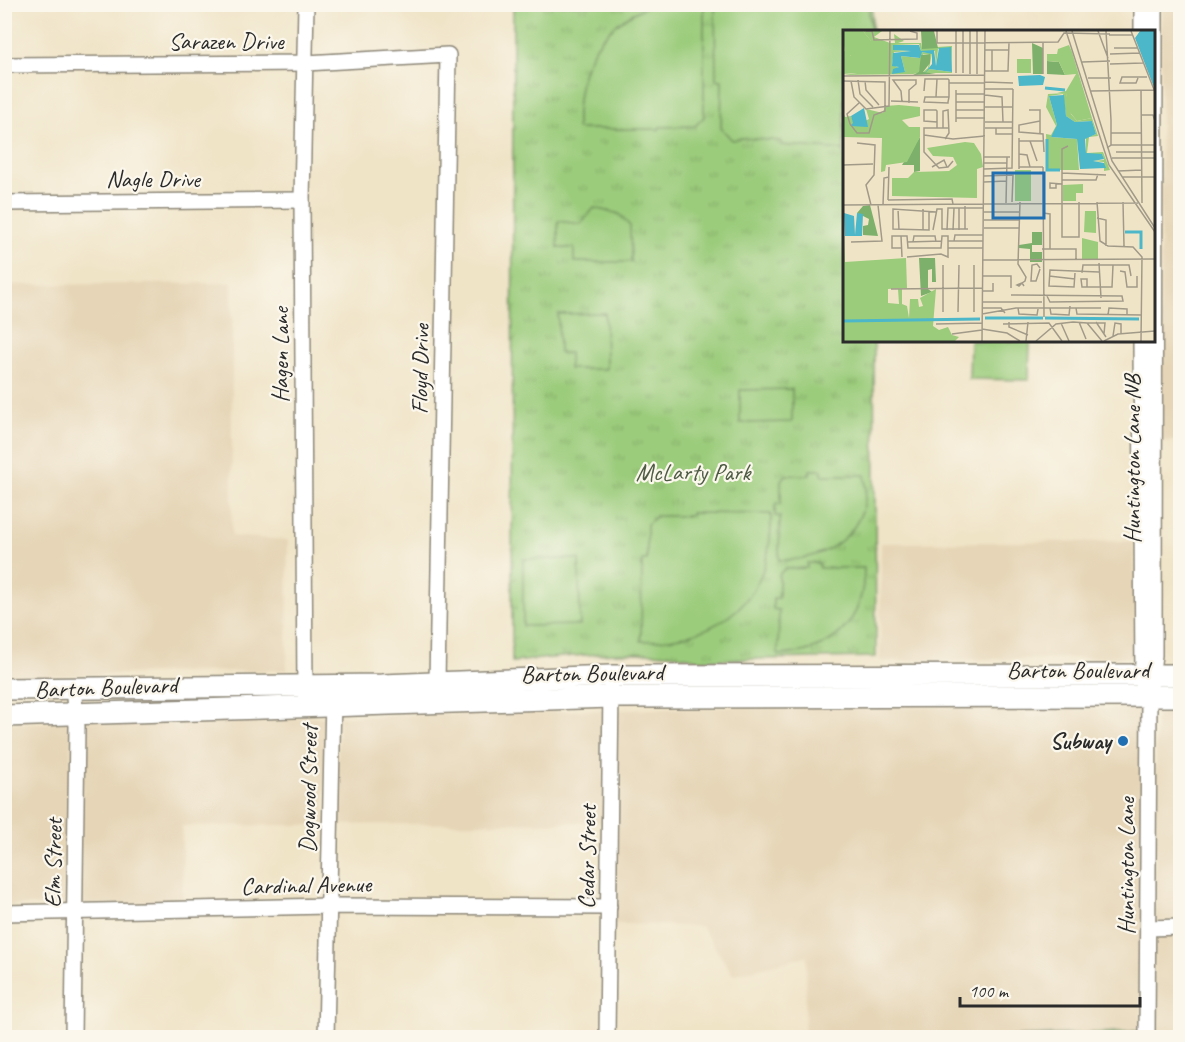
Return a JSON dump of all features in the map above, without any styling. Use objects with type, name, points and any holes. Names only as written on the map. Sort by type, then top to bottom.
[{"type":"main road","name":"Barton Boulevard","points":[[333,695],[437,683],[611,687],[973,686],[1148,682],[1180,675]]},
{"type":"main road","name":"Barton Boulevard","points":[[1148,682],[1180,696]]},
{"type":"main road","name":"Barton Boulevard","points":[[4,689],[333,695],[611,687]]},
{"type":"main road","name":"Barton Boulevard","points":[[4,716],[76,715],[305,695]]},
{"type":"street","name":"Hagen Lane","points":[[305,695],[302,200],[306,4]]},
{"type":"street","points":[[1142,4],[1142,30]]},
{"type":"street","name":"Huntington Lane NB","points":[[1155,4],[1155,30]]},
{"type":"street","name":"Sarazen Drive","points":[[4,65],[306,63],[448,55]]},
{"type":"street","name":"Floyd Drive","points":[[437,683],[448,55]]},
{"type":"street","name":"Nagle Drive","points":[[4,202],[302,200]]},
{"type":"street","points":[[1141,342],[1148,580]]},
{"type":"street","name":"Huntington Lane NB","points":[[1148,682],[1151,342]]},
{"type":"street","name":"Huntington Lane","points":[[1147,1038],[1148,682]]},
{"type":"street","name":"Cedar Street","points":[[607,1038],[611,687]]},
{"type":"street","name":"Elm Street","points":[[73,689],[76,715],[73,1038]]},
{"type":"street","name":"Dogwood Street","points":[[326,1038],[333,695]]},
{"type":"street","name":"Cardinal Avenue","points":[[4,913],[329,906],[609,907]]},
{"type":"street","points":[[1148,928],[1180,927]]},
{"type":"shaded area","points":[[1180,4],[1180,441],[1160,441],[1161,5]]},
{"type":"shaded area","points":[[232,283],[232,536],[288,540],[287,670],[5,677],[5,285]]},
{"type":"shaded area","points":[[1134,541],[1135,657],[880,661],[881,543]]},
{"type":"shaded area","points":[[758,706],[1143,709],[1141,1031],[1011,1038],[804,1037],[807,956],[733,975],[701,926],[614,924],[618,710]]},
{"type":"shaded area","points":[[1156,709],[1180,709],[1180,920],[1155,921]]},
{"type":"shaded area","points":[[605,710],[602,900],[602,822],[336,825],[339,717]]},
{"type":"shaded area","points":[[326,717],[324,825],[182,826],[183,903],[81,905],[83,721]]},
{"type":"shaded area","points":[[71,722],[69,905],[5,906],[4,723]]},
{"type":"shaded area","points":[[1180,934],[1180,1037],[1153,1038],[1155,935]]},
{"type":"green space","name":"McLarty Park","points":[[513,5],[872,5],[872,30],[843,30],[843,342],[874,342],[876,657],[699,660],[657,653],[632,653],[581,655],[512,662]]},
{"type":"green space","points":[[650,5],[704,5],[704,117],[695,126],[660,127],[659,129],[577,129],[580,88],[584,70],[592,54],[615,26]]},
{"type":"green space","points":[[715,5],[868,5],[871,30],[843,30],[843,150],[781,145],[781,141],[742,138],[732,140],[721,128],[722,80],[716,80]]},
{"type":"green space","points":[[594,208],[619,214],[630,226],[631,262],[574,262],[574,248],[558,248],[558,221],[581,224]]},
{"type":"green space","points":[[605,313],[606,369],[569,369],[569,353],[559,353],[558,314]]},
{"type":"green space","points":[[970,342],[1030,342],[1029,380],[969,379]]},
{"type":"green space","points":[[792,389],[792,422],[740,423],[740,390]]},
{"type":"green space","points":[[810,470],[822,470],[822,475],[865,475],[866,494],[862,511],[844,539],[830,548],[815,555],[779,560],[780,516],[775,516],[775,505],[781,504],[781,480],[786,475],[810,475]]},
{"type":"green space","points":[[691,513],[771,514],[769,544],[763,570],[752,591],[738,609],[719,623],[696,633],[670,639],[641,641],[642,560],[647,560],[647,524],[657,516],[691,516]]},
{"type":"green space","points":[[523,559],[579,559],[580,625],[523,626]]},
{"type":"green space","points":[[807,563],[819,563],[819,568],[864,568],[863,587],[858,605],[842,631],[829,641],[797,653],[778,655],[779,610],[773,609],[773,598],[779,598],[779,575],[784,569],[807,568]]},
{"type":"green space","points":[[1141,1031],[1141,1037],[1011,1037]]},
{"type":"place","name":"Subway","points":[[1123,741]]}]
